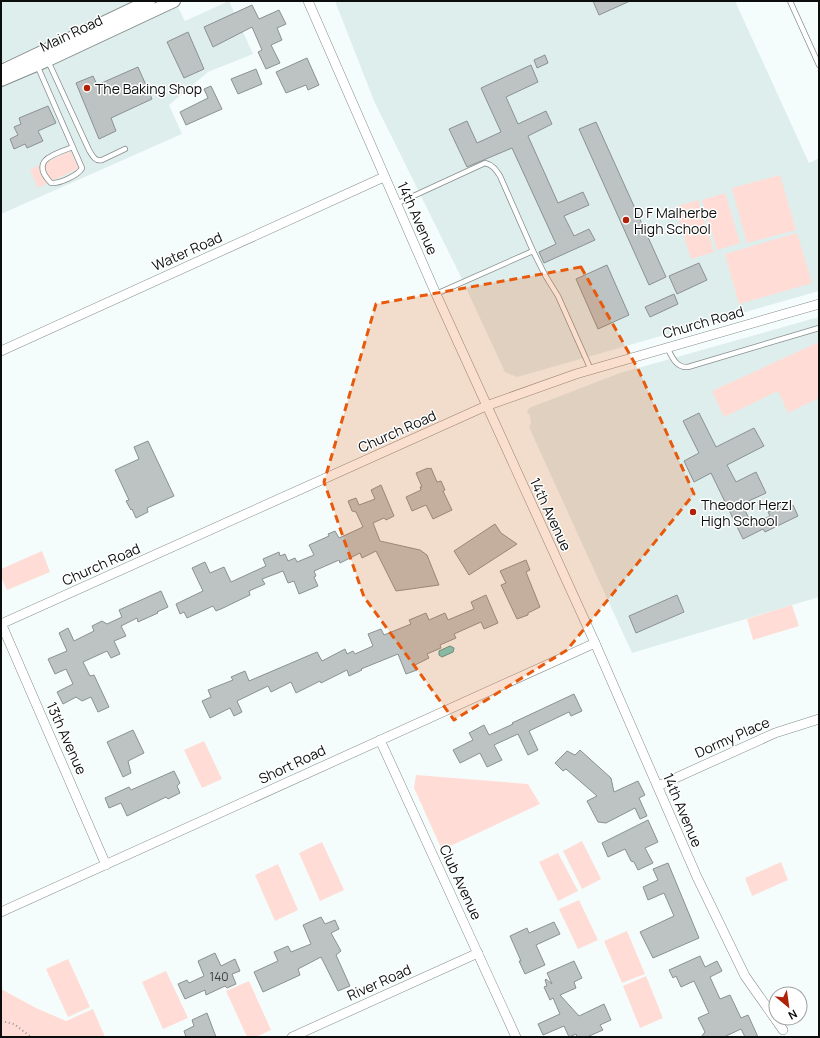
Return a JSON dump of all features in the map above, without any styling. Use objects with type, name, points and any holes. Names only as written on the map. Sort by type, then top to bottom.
[{"type":"main road","name":"Main Road","points":[[1,72],[149,1]]},
{"type":"main road","name":"Main Road","points":[[1,80],[174,1]]},
{"type":"street","name":"14th Avenue","points":[[308,1],[384,177],[486,406],[595,643],[697,877],[738,963],[783,1030]]},
{"type":"street","name":"Water Road","points":[[1,351],[384,177]]},
{"type":"street","name":"Church Road","points":[[1,624],[486,406],[576,374],[819,304]]},
{"type":"street","name":"13th Avenue","points":[[1,624],[106,864]]},
{"type":"street","name":"Short Road","points":[[1,912],[595,643]]},
{"type":"street","name":"Dormy Place","points":[[658,786],[775,733],[819,719]]},
{"type":"street","name":"Club Avenue","points":[[380,740],[516,1037]]},
{"type":"street","name":"River Road","points":[[292,1037],[478,953]]},
{"type":"lane","points":[[790,1],[819,65]]},
{"type":"lane","points":[[42,62],[82,168],[81,171],[64,180],[51,183],[43,169],[43,161],[73,147]]},
{"type":"lane","points":[[42,62],[95,159],[99,161],[125,149]]},
{"type":"lane","points":[[396,204],[485,163],[490,164],[495,168],[500,176],[533,251],[558,296],[591,370]]},
{"type":"lane","points":[[436,294],[533,251]]},
{"type":"lane","points":[[667,347],[678,365],[681,367],[688,367],[819,328]]},
{"type":"path","points":[[1,1021],[14,1024],[31,1037]]},
{"type":"highlighted area","points":[[581,267],[639,371],[694,494],[567,650],[454,720],[364,597],[324,482],[376,304]]},
{"type":"shaded area","points":[[1,1],[175,1],[185,21],[229,1],[253,54],[208,72],[169,105],[182,134],[1,214]]},
{"type":"shaded area","name":"D F Malherbe High School","points":[[335,1],[735,1],[809,163],[819,158],[819,291],[517,377],[505,372],[461,277],[374,101]]},
{"type":"shaded area","points":[[70,151],[79,168],[38,188],[30,170]]},
{"type":"shaded area","points":[[780,175],[796,230],[747,243],[732,188]]},
{"type":"shaded area","points":[[725,193],[740,243],[717,250],[702,200]]},
{"type":"shaded area","points":[[698,200],[714,252],[691,259],[675,207]]},
{"type":"shaded area","points":[[797,233],[812,283],[739,304],[725,254]]},
{"type":"shaded area","name":"Theodor Herzl High School","points":[[819,317],[819,597],[632,653],[529,427],[531,424],[530,415],[527,413],[529,408],[620,373]]},
{"type":"shaded area","points":[[819,342],[819,398],[788,413],[778,391],[724,417],[712,391]]},
{"type":"shaded area","points":[[42,551],[50,572],[7,590],[1,577],[1,569]]},
{"type":"shaded area","points":[[792,605],[799,626],[753,640],[747,619]]},
{"type":"shaded area","points":[[204,741],[222,779],[202,788],[184,750]]},
{"type":"shaded area","points":[[416,775],[528,784],[540,804],[442,850],[414,788]]},
{"type":"shaded area","points":[[582,841],[601,879],[582,889],[563,851]]},
{"type":"shaded area","points":[[322,842],[344,890],[320,901],[299,853]]},
{"type":"shaded area","points":[[558,853],[578,891],[558,901],[539,862]]},
{"type":"shaded area","points":[[781,862],[788,880],[752,896],[745,878]]},
{"type":"shaded area","points":[[278,864],[298,910],[275,921],[255,875]]},
{"type":"shaded area","points":[[579,900],[598,940],[578,949],[559,909]]},
{"type":"shaded area","points":[[627,931],[645,974],[622,983],[604,941]]},
{"type":"shaded area","points":[[68,959],[90,1007],[68,1017],[46,969]]},
{"type":"shaded area","points":[[166,971],[188,1018],[163,1029],[142,982]]},
{"type":"shaded area","points":[[646,976],[663,1018],[640,1028],[623,986]]},
{"type":"shaded area","points":[[249,981],[271,1030],[256,1037],[247,1037],[226,991]]},
{"type":"shaded area","points":[[1,989],[36,1008],[66,1021],[93,1009],[105,1037],[1,1037]]},
{"type":"water","points":[[450,646],[454,648],[453,652],[442,657],[439,655],[439,651]]},
{"type":"building","points":[[593,1],[630,1],[599,15]]},
{"type":"building","points":[[252,5],[259,19],[279,10],[286,24],[277,28],[282,40],[271,45],[280,63],[266,69],[258,52],[262,50],[252,27],[213,47],[204,27]]},
{"type":"building","points":[[188,32],[204,69],[184,78],[167,42]]},
{"type":"building","points":[[545,55],[548,63],[537,68],[534,60]]},
{"type":"building","points":[[307,58],[319,85],[308,90],[306,85],[286,93],[276,72]]},
{"type":"building","points":[[531,65],[538,82],[506,97],[518,124],[546,111],[552,124],[528,136],[558,203],[583,192],[589,205],[564,216],[574,236],[589,229],[595,240],[544,263],[539,252],[556,244],[512,148],[467,167],[449,129],[467,121],[477,143],[501,132],[481,88]]},
{"type":"building","points":[[138,67],[152,99],[111,118],[116,131],[99,139],[76,83],[93,76],[97,85]]},
{"type":"building","points":[[256,69],[262,84],[238,94],[231,79]]},
{"type":"building","points":[[211,86],[222,109],[186,125],[180,112],[208,98],[204,89]]},
{"type":"building","points":[[48,106],[56,123],[38,131],[43,141],[27,148],[25,144],[14,149],[10,139],[18,135],[14,127],[21,124],[19,118]]},
{"type":"building","points":[[596,122],[666,277],[649,285],[579,129]]},
{"type":"building","points":[[699,263],[707,280],[677,294],[669,276]]},
{"type":"building","points":[[607,265],[629,315],[598,329],[576,279]]},
{"type":"building","points":[[674,294],[678,304],[650,317],[645,307]]},
{"type":"building","points":[[699,413],[716,447],[754,428],[764,446],[727,465],[736,482],[756,472],[766,493],[742,504],[752,525],[770,516],[768,512],[780,506],[783,510],[793,505],[798,516],[765,532],[763,529],[743,539],[711,473],[694,482],[684,461],[699,453],[683,421]]},
{"type":"building","points":[[148,441],[174,496],[147,508],[148,512],[136,518],[126,501],[129,500],[115,470],[139,459],[134,447]]},
{"type":"building","points":[[431,468],[437,482],[441,481],[445,490],[443,491],[452,510],[433,519],[426,505],[412,511],[406,497],[421,490],[420,487],[422,487],[416,473]]},
{"type":"building","points":[[381,485],[394,516],[386,520],[384,518],[373,523],[380,541],[420,550],[427,555],[439,585],[396,591],[376,551],[362,558],[360,553],[340,563],[339,560],[314,571],[316,576],[314,577],[318,586],[299,594],[294,581],[288,583],[283,571],[262,579],[265,584],[249,591],[250,595],[216,611],[213,606],[187,618],[184,612],[180,614],[176,604],[203,591],[192,568],[205,562],[210,573],[224,567],[231,582],[266,566],[263,559],[279,552],[280,556],[285,554],[288,561],[295,558],[297,562],[314,555],[309,545],[329,536],[328,534],[335,531],[339,538],[363,527],[356,512],[352,511],[348,501],[356,498],[359,505],[375,499],[371,490]]},
{"type":"building","points":[[495,524],[501,533],[517,544],[469,575],[454,551]]},
{"type":"building","points":[[526,560],[530,570],[526,572],[540,607],[528,613],[528,615],[517,619],[501,585],[506,583],[500,571]]},
{"type":"building","points":[[161,591],[168,607],[138,622],[137,618],[121,626],[126,636],[114,641],[120,654],[111,658],[107,651],[83,662],[90,676],[94,675],[109,707],[98,712],[91,697],[82,701],[76,697],[63,704],[57,692],[73,684],[66,669],[55,674],[48,659],[67,651],[59,633],[68,628],[74,641],[94,631],[92,626],[102,621],[107,624],[122,617],[119,610]]},
{"type":"building","points":[[486,595],[498,623],[484,629],[481,622],[454,634],[456,638],[440,645],[441,648],[427,654],[429,658],[415,665],[417,670],[406,674],[398,654],[361,669],[362,670],[349,676],[347,670],[296,693],[291,682],[271,692],[268,686],[237,701],[242,712],[234,716],[230,708],[210,718],[202,701],[211,697],[208,690],[233,680],[231,677],[245,671],[249,681],[317,652],[322,661],[345,649],[347,654],[353,651],[355,654],[373,646],[368,634],[381,629],[384,635],[411,624],[409,620],[426,613],[429,620],[445,613],[448,620],[474,609],[471,602]]},
{"type":"building","points":[[677,595],[684,612],[636,633],[629,616]]},
{"type":"building","points":[[574,694],[582,711],[571,716],[569,712],[529,731],[538,750],[528,755],[518,734],[494,745],[502,760],[487,767],[480,753],[460,763],[453,750],[473,740],[469,733],[484,725],[489,735]]},
{"type":"building","points":[[133,730],[144,753],[128,761],[131,773],[123,777],[107,742]]},
{"type":"building","points":[[580,750],[611,778],[614,792],[638,781],[645,795],[639,798],[647,816],[640,819],[635,808],[606,823],[598,822],[587,801],[597,796],[566,769],[563,771],[555,763],[567,751],[575,755]]},
{"type":"building","points":[[174,771],[180,783],[177,786],[180,793],[168,799],[166,797],[127,816],[121,803],[109,808],[105,798],[129,787],[131,790]]},
{"type":"building","points":[[648,820],[658,842],[645,848],[653,863],[638,870],[634,862],[631,861],[625,849],[608,857],[602,843]]},
{"type":"building","points":[[668,863],[699,938],[653,958],[640,932],[674,916],[664,893],[648,900],[643,887],[658,880],[653,869]]},
{"type":"building","points":[[321,917],[325,924],[335,920],[339,929],[331,933],[341,951],[336,955],[350,986],[338,991],[321,957],[298,969],[300,975],[263,992],[254,972],[278,961],[274,952],[288,946],[291,952],[311,944],[303,925]]},
{"type":"building","points":[[554,922],[560,934],[536,945],[545,965],[525,974],[510,936],[527,928],[529,933]]},
{"type":"building","points":[[215,953],[221,966],[235,959],[240,971],[232,974],[236,984],[227,988],[225,986],[206,995],[205,990],[185,999],[178,984],[187,980],[189,983],[204,976],[198,961]]},
{"type":"building","points":[[700,956],[705,967],[717,961],[722,971],[710,977],[720,999],[730,995],[741,1018],[748,1015],[758,1037],[745,1037],[741,1029],[724,1037],[701,1037],[705,1032],[698,1018],[709,1013],[694,981],[681,987],[676,976],[673,978],[669,970]]},
{"type":"building","points":[[574,961],[582,978],[574,982],[576,988],[560,995],[579,1016],[604,1004],[611,1020],[600,1025],[603,1030],[587,1037],[577,1037],[576,1034],[569,1037],[564,1026],[543,1035],[538,1024],[560,1014],[553,998],[550,1000],[544,987],[547,986],[546,979],[552,984],[547,973]]},
{"type":"building","points":[[207,1013],[216,1037],[186,1037],[184,1031],[194,1026],[192,1020]]},
{"type":"place","name":"The Baking Shop","points":[[87,88]]},
{"type":"place","name":"D F Malherbe High School","points":[[626,220]]},
{"type":"place","name":"Theodor Herzl High School","points":[[693,512]]}]
